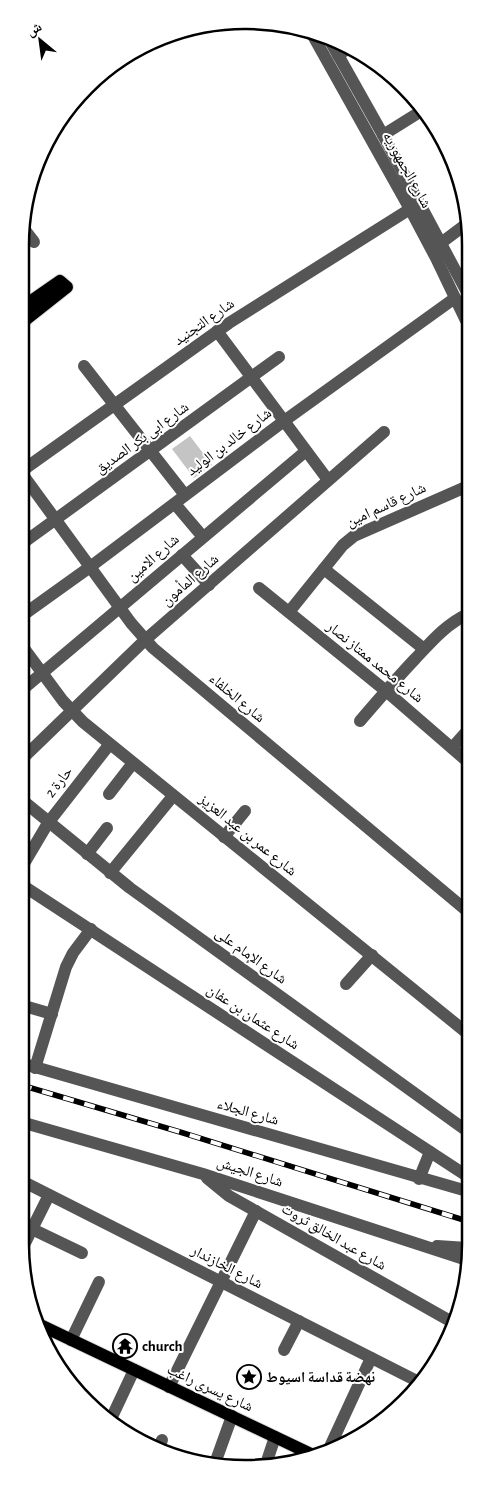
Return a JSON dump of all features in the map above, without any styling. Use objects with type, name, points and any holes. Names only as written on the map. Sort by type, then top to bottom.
[{"type":"main road","points":[[29,303],[60,281],[67,288],[29,317]]},
{"type":"main road","name":"شارع يسرى راغب","points":[[46,1329],[306,1452]]},
{"type":"street","name":"شارع الجمهوريه","points":[[316,40],[410,209],[462,311]]},
{"type":"street","name":"شارع الجمهوريه","points":[[334,48],[462,283]]},
{"type":"street","points":[[338,55],[343,52]]},
{"type":"street","points":[[383,135],[417,114]]},
{"type":"street","name":"شارع التجنيد","points":[[29,466],[217,331],[410,209]]},
{"type":"street","points":[[441,243],[462,228]]},
{"type":"street","points":[[29,236],[34,242]]},
{"type":"street","name":"شارع خالد بن الوليد","points":[[29,611],[284,421],[456,298]]},
{"type":"street","points":[[217,331],[328,480]]},
{"type":"street","name":"شارع ابى بكر الصديق","points":[[29,539],[280,357]]},
{"type":"street","points":[[84,366],[185,495]]},
{"type":"street","name":"شارع المأمون","points":[[29,753],[145,640],[384,432]]},
{"type":"street","name":"شارع الامين","points":[[29,684],[306,451]]},
{"type":"street","name":"شارع الخلفاء","points":[[29,483],[145,640],[462,901]]},
{"type":"street","name":"شارع قاسم امين","points":[[289,612],[348,540],[360,532],[462,489]]},
{"type":"street","points":[[174,504],[203,537]]},
{"type":"street","points":[[182,555],[209,585]]},
{"type":"street","points":[[324,570],[424,649]]},
{"type":"street","name":"شارع محمد ممتاز نصار","points":[[259,588],[386,691],[462,757]]},
{"type":"street","points":[[360,721],[424,649],[446,627],[462,618]]},
{"type":"street","name":"شارع عمر بن عبد العزيز","points":[[29,656],[71,710],[109,745],[462,1029]]},
{"type":"street","points":[[452,748],[462,737]]},
{"type":"street","name":"حارة 2","points":[[29,855],[48,822],[109,745]]},
{"type":"street","points":[[109,794],[133,763]]},
{"type":"street","points":[[110,873],[173,796]]},
{"type":"street","name":"شارع الإمام على","points":[[29,806],[110,873],[462,1127]]},
{"type":"street","points":[[224,837],[245,811]]},
{"type":"street","points":[[87,854],[107,828]]},
{"type":"street","name":"شارع عثمان بن عفان","points":[[29,889],[462,1173]]},
{"type":"street","points":[[35,1068],[69,960],[91,929]]},
{"type":"street","points":[[346,984],[372,955]]},
{"type":"street","points":[[29,1007],[52,1014]]},
{"type":"street","name":"شارع الجلاء","points":[[29,1066],[462,1190]]},
{"type":"street","name":"شارع الجيش","points":[[29,1125],[203,1174],[462,1258]]},
{"type":"street","points":[[419,1178],[430,1152]]},
{"type":"street","name":"شارع عبد الخالق ثروت","points":[[203,1174],[228,1196],[448,1320]]},
{"type":"street","name":"شارع الخازندار","points":[[29,1185],[414,1379]]},
{"type":"street","points":[[29,1235],[48,1195]]},
{"type":"street","points":[[169,1387],[256,1211]]},
{"type":"street","points":[[32,1229],[82,1253]]},
{"type":"street","points":[[426,1247],[462,1247]]},
{"type":"street","points":[[71,1340],[99,1282]]},
{"type":"street","points":[[284,1350],[299,1321]]},
{"type":"street","points":[[332,1442],[371,1358]]},
{"type":"street","points":[[113,1414],[134,1370]]},
{"type":"street","points":[[217,1458],[232,1416]]},
{"type":"street","points":[[268,1459],[275,1437]]},
{"type":"building","points":[[190,436],[212,465],[194,478],[172,449]]},
{"type":"railway","points":[[29,1087],[462,1219]]},
{"type":"place","name":"church","points":[[125,1346]]},
{"type":"place","name":"نهضة قداسة اسيوط","points":[[249,1377]]}]
